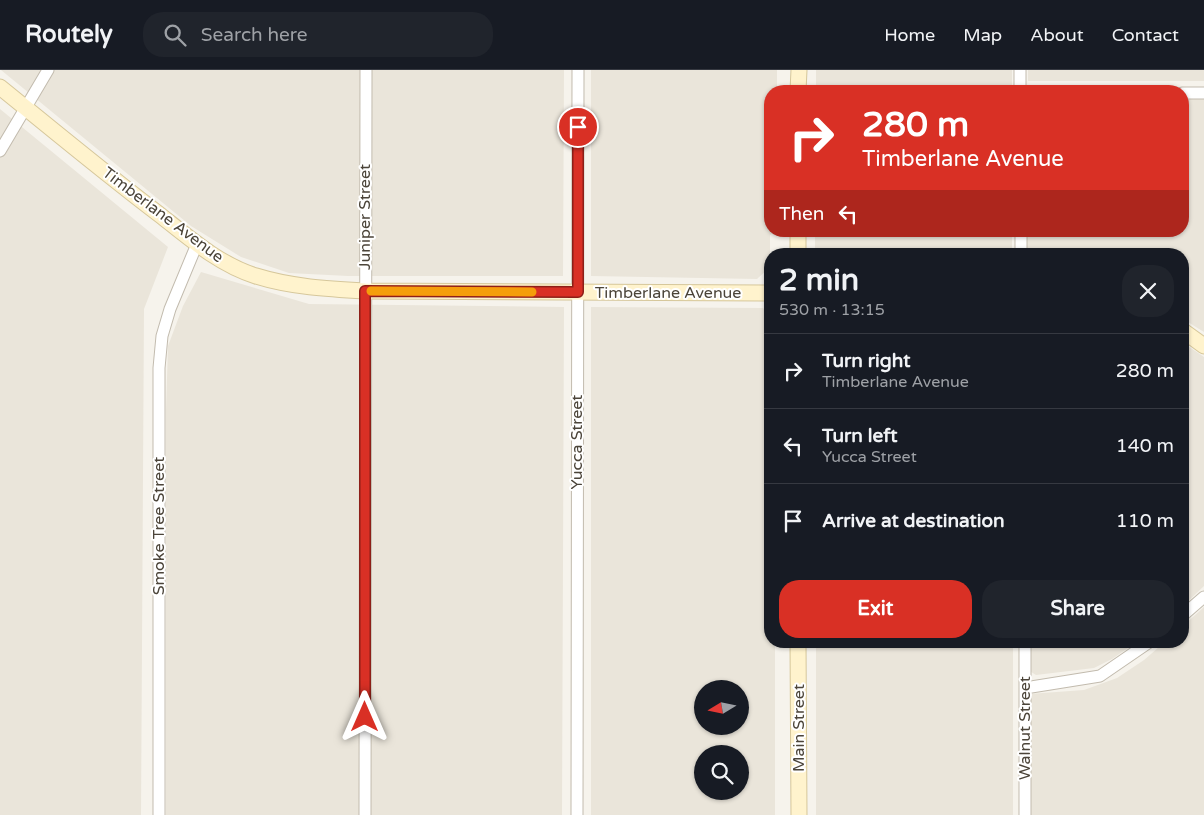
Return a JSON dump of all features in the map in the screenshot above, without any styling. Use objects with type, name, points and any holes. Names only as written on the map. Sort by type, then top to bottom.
[{"type":"street","points":[[0,151],[48,70]]},
{"type":"street","name":"Juniper Street","points":[[365,815],[366,70]]},
{"type":"street","name":"Yucca Street","points":[[577,815],[578,70]]},
{"type":"street","points":[[798,85],[799,70]]},
{"type":"street","points":[[1020,70],[1020,85]]},
{"type":"street","name":"Timberlane Avenue","points":[[0,87],[109,176],[197,244],[227,263],[254,276],[316,288],[365,291],[764,293]]},
{"type":"street","points":[[1189,93],[1204,93]]},
{"type":"street","name":"Smoke Tree Street","points":[[159,815],[158,368],[162,336],[170,309],[197,244]]},
{"type":"street","points":[[1189,335],[1204,346]]},
{"type":"street","points":[[1189,610],[1204,597]]},
{"type":"street","name":"Main Street","points":[[798,648],[799,815]]},
{"type":"street","name":"Walnut Street","points":[[1025,648],[1025,815]]},
{"type":"street","points":[[1025,688],[1100,676],[1141,648]]},
{"type":"shaded area","points":[[1,70],[564,70],[563,276],[348,276],[289,273],[241,257],[191,226]]},
{"type":"shaded area","points":[[591,70],[777,70],[777,85],[764,85],[764,237],[770,237],[770,248],[764,248],[764,273],[757,279],[591,276]]},
{"type":"shaded area","points":[[816,70],[1012,70],[1012,85],[816,85]]},
{"type":"shaded area","points":[[1028,70],[1204,70],[1204,81],[1028,81]]},
{"type":"shaded area","points":[[1189,99],[1204,99],[1204,332],[1189,323],[1189,248],[1025,248],[1025,237],[1189,237]]},
{"type":"shaded area","points":[[0,109],[168,247],[144,309],[141,815],[0,815]]},
{"type":"shaded area","points":[[815,237],[1012,237],[1012,248],[815,248]]},
{"type":"shaded area","points":[[201,272],[309,304],[564,307],[562,815],[166,815],[166,410],[168,346],[183,306]]},
{"type":"shaded area","points":[[591,307],[764,309],[764,648],[775,648],[775,815],[591,815]]},
{"type":"shaded area","points":[[1189,347],[1204,357],[1204,586],[1189,600]]},
{"type":"shaded area","points":[[1204,607],[1204,815],[1030,815],[1029,694],[1084,690],[1117,678],[1158,648],[1189,648],[1189,621]]},
{"type":"shaded area","points":[[816,648],[1013,648],[1013,815],[816,815]]},
{"type":"shaded area","points":[[1028,648],[1128,648],[1094,668],[1036,675],[1028,670]]},
{"type":"slow traffic","points":[[371,291],[532,292]]},
{"type":"route","points":[[365,717],[365,291],[578,292],[578,127]]}]
